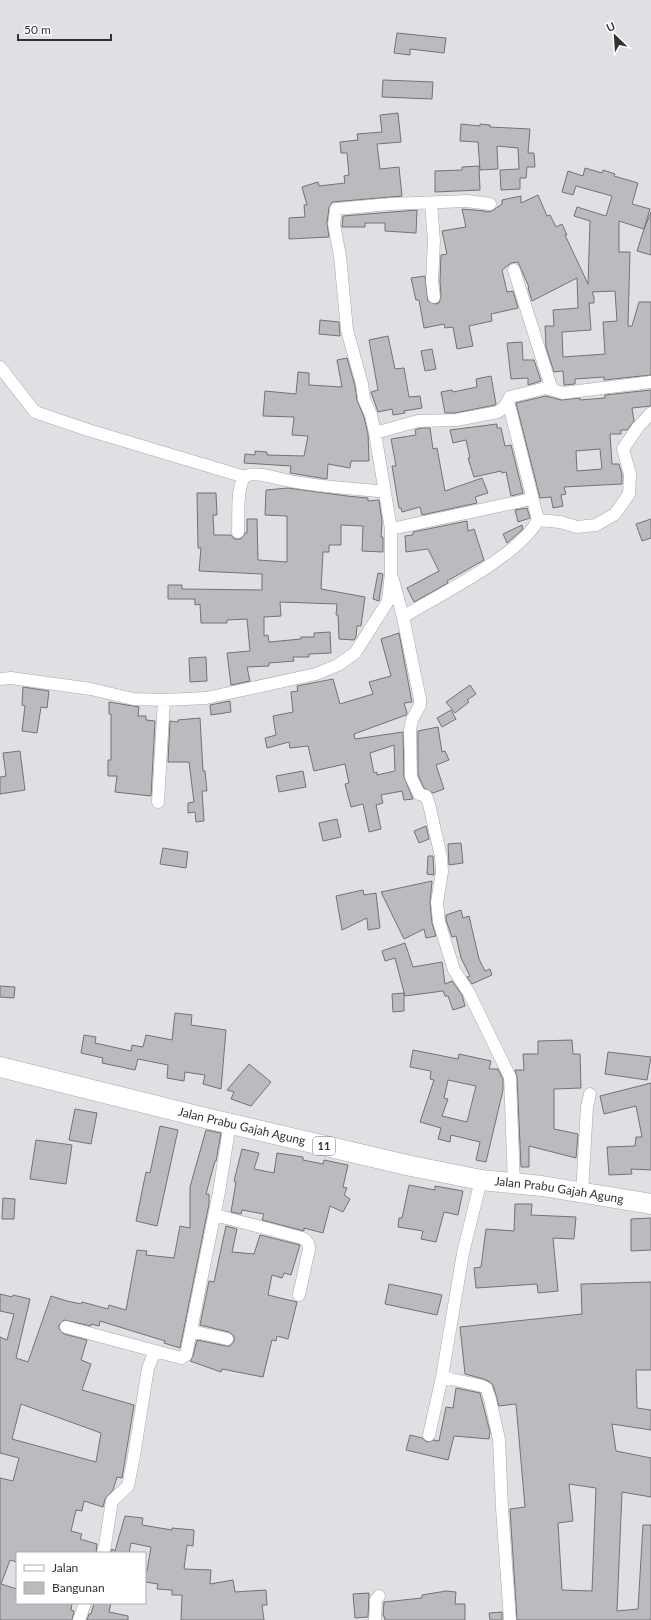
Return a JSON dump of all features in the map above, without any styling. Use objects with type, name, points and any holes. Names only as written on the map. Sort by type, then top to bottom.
[{"type":"highway","name":"Jalan Prabu Gajah Agung","points":[[0,1067],[197,1116],[411,1166],[481,1180],[542,1186],[651,1204]]},
{"type":"street","points":[[0,678],[10,678],[91,689],[133,699],[164,700],[206,698],[316,674],[338,665],[355,653],[388,602],[391,573],[391,529],[371,415],[364,399],[362,384],[346,330],[340,256],[334,224],[336,209],[467,201],[490,204]]},
{"type":"street","points":[[430,203],[434,240],[432,281],[434,297]]},
{"type":"street","points":[[514,270],[552,390]]},
{"type":"street","points":[[0,368],[35,412],[245,477]]},
{"type":"street","points":[[375,433],[418,421],[456,420],[498,412],[504,407],[510,397],[546,388],[563,393],[651,382]]},
{"type":"street","points":[[403,617],[487,568],[533,530],[538,520],[508,401]]},
{"type":"street","points":[[538,520],[560,522],[576,527],[596,525],[615,514],[629,494],[630,474],[623,448],[651,412]]},
{"type":"street","points":[[238,532],[241,484],[245,477],[249,474],[263,475],[295,482],[385,492]]},
{"type":"street","points":[[391,529],[532,499]]},
{"type":"street","points":[[391,573],[403,617],[420,699],[420,705],[412,720],[410,730],[411,777],[418,794],[426,796],[430,804],[441,857],[442,872],[437,902],[439,922],[454,970],[469,993],[510,1077],[514,1184]]},
{"type":"street","points":[[158,802],[164,700]]},
{"type":"street","points":[[582,1192],[587,1107],[590,1094]]},
{"type":"street","points":[[66,1327],[178,1358],[184,1358],[186,1355],[215,1215],[230,1123]]},
{"type":"street","points":[[429,1434],[442,1377],[463,1252],[481,1180]]},
{"type":"street","points":[[215,1215],[302,1238],[307,1242],[309,1249],[299,1295]]},
{"type":"street","points":[[191,1331],[227,1339]]},
{"type":"street","points":[[103,1552],[112,1501],[128,1486],[148,1368],[155,1351]]},
{"type":"street","points":[[442,1377],[482,1386],[486,1388],[490,1399],[499,1439],[510,1620]]},
{"type":"street","points":[[375,1620],[376,1600],[378,1596]]},
{"type":"street","points":[[79,1620],[85,1604]]},
{"type":"building","points":[[397,33],[446,38],[444,53],[410,49],[410,55],[394,53]]},
{"type":"building","points":[[383,80],[433,82],[432,99],[382,97]]},
{"type":"building","points":[[398,113],[401,142],[377,144],[380,169],[399,167],[402,196],[332,202],[329,208],[327,223],[329,237],[289,239],[289,218],[305,217],[304,205],[307,205],[302,187],[318,182],[319,186],[345,183],[344,176],[349,175],[347,153],[341,153],[340,142],[358,140],[357,134],[382,132],[380,115]]},
{"type":"building","points":[[461,124],[480,126],[480,124],[490,125],[490,127],[530,129],[528,153],[534,153],[535,167],[527,167],[526,178],[520,178],[520,189],[501,190],[500,170],[519,169],[518,148],[497,146],[498,169],[480,170],[478,142],[460,141]]},
{"type":"building","points":[[479,166],[480,190],[435,192],[435,171],[462,170],[462,167]]},
{"type":"building","points":[[585,168],[602,173],[603,170],[615,174],[614,176],[638,183],[632,204],[650,209],[644,229],[619,221],[619,252],[630,252],[628,326],[632,326],[639,302],[651,302],[651,375],[604,380],[604,377],[575,379],[575,384],[564,385],[563,371],[554,372],[546,347],[545,326],[554,326],[553,310],[578,308],[577,278],[532,301],[529,287],[518,262],[511,263],[502,270],[507,292],[513,291],[518,308],[491,314],[492,321],[469,326],[473,346],[457,349],[453,327],[445,328],[444,324],[424,328],[419,300],[416,300],[411,278],[425,276],[428,301],[435,304],[439,303],[441,296],[441,255],[447,254],[442,231],[466,227],[462,209],[485,212],[492,211],[502,204],[502,200],[521,196],[521,203],[538,195],[547,216],[550,215],[556,227],[562,224],[567,235],[565,235],[588,284],[590,221],[574,216],[577,207],[606,216],[612,196],[576,186],[573,195],[562,192],[568,171],[583,176]],"holes":[[[615,291],[617,321],[603,322],[605,354],[563,357],[562,332],[591,330],[589,303],[594,303],[592,292]]]},
{"type":"building","points":[[417,210],[416,233],[385,231],[385,223],[365,223],[365,227],[342,227],[343,216]]},
{"type":"building","points":[[651,212],[651,255],[637,251],[644,229]]},
{"type":"building","points":[[320,320],[339,322],[340,336],[319,334]]},
{"type":"building","points":[[388,336],[395,369],[404,368],[409,397],[420,396],[422,408],[404,411],[405,413],[393,415],[392,409],[378,412],[371,392],[378,390],[369,340]]},
{"type":"building","points":[[522,342],[523,360],[534,360],[541,381],[528,385],[528,378],[511,379],[507,343]]},
{"type":"building","points":[[432,349],[436,369],[425,371],[421,351]]},
{"type":"building","points":[[347,358],[355,386],[357,400],[364,417],[368,434],[369,461],[351,461],[350,468],[328,464],[327,479],[290,473],[291,466],[244,463],[245,454],[255,455],[255,451],[267,452],[267,455],[304,456],[308,436],[292,435],[294,417],[263,416],[265,391],[296,394],[298,372],[309,373],[309,385],[342,387],[337,360]]},
{"type":"building","points":[[491,376],[495,405],[455,413],[445,413],[441,392],[452,390],[453,392],[477,387],[476,379]]},
{"type":"building","points":[[651,390],[651,406],[632,408],[634,421],[627,430],[621,430],[621,434],[610,434],[612,464],[619,464],[622,475],[622,484],[564,487],[566,494],[561,495],[563,506],[553,508],[551,497],[540,498],[516,403],[546,396],[561,400],[580,398],[580,400],[605,398],[605,395]],"holes":[[[600,449],[602,469],[577,471],[576,451]]]},
{"type":"building","points":[[497,424],[497,428],[501,428],[505,446],[511,445],[523,493],[511,496],[506,472],[502,473],[501,471],[474,477],[468,458],[470,458],[466,440],[453,443],[450,430]]},
{"type":"building","points":[[430,428],[433,449],[437,448],[445,491],[482,478],[488,493],[475,497],[477,503],[422,515],[420,507],[402,512],[401,508],[399,508],[392,466],[396,466],[391,439],[416,435],[415,430]]},
{"type":"building","points":[[288,488],[368,498],[368,501],[379,500],[382,521],[381,537],[383,537],[383,552],[362,551],[363,526],[341,525],[341,545],[329,545],[329,552],[323,552],[321,589],[365,597],[361,626],[357,626],[356,637],[354,640],[339,639],[338,615],[336,615],[337,604],[280,602],[281,616],[264,617],[264,636],[268,635],[269,642],[301,639],[301,637],[314,637],[314,633],[330,632],[331,653],[309,654],[309,657],[293,657],[294,661],[269,663],[269,666],[247,667],[250,681],[231,685],[227,653],[250,651],[247,619],[227,620],[227,623],[201,623],[200,604],[195,605],[195,599],[168,599],[168,585],[182,585],[182,589],[262,590],[262,574],[199,571],[201,548],[198,548],[197,493],[216,493],[217,515],[213,515],[214,535],[231,535],[234,539],[241,539],[245,533],[247,533],[247,519],[257,519],[258,560],[287,562],[287,516],[265,515],[266,490]]},
{"type":"building","points":[[527,508],[530,518],[518,522],[515,510]]},
{"type":"building","points":[[651,519],[651,538],[642,541],[636,524]]},
{"type":"building","points":[[467,521],[468,531],[474,529],[484,560],[447,581],[448,583],[414,602],[407,588],[439,571],[428,549],[406,552],[405,536],[413,535],[413,532]]},
{"type":"building","points":[[522,525],[523,529],[507,543],[503,534]]},
{"type":"building","points":[[378,573],[383,574],[379,601],[373,599]]},
{"type":"building","points":[[399,633],[412,702],[404,703],[407,713],[406,715],[354,734],[355,739],[403,732],[404,777],[413,799],[404,800],[402,791],[381,795],[383,803],[376,805],[381,829],[369,832],[363,804],[351,807],[345,784],[349,783],[345,764],[314,771],[308,746],[290,748],[289,742],[267,748],[265,738],[276,735],[273,716],[293,712],[291,692],[298,691],[297,686],[333,679],[340,704],[373,694],[369,682],[391,676],[381,639]],"holes":[[[394,745],[395,771],[377,775],[377,772],[374,773],[370,753]]]},
{"type":"building","points":[[206,657],[207,681],[190,682],[189,658]]},
{"type":"building","points":[[470,685],[476,694],[467,700],[469,702],[455,713],[446,702]]},
{"type":"building","points":[[23,687],[49,691],[47,708],[41,707],[37,733],[22,731],[25,706],[22,705]]},
{"type":"building","points":[[230,701],[231,712],[211,715],[210,705]]},
{"type":"building","points":[[109,702],[139,707],[138,716],[146,716],[146,720],[155,721],[151,796],[115,792],[117,776],[108,776],[108,760],[111,760],[111,714],[109,714]]},
{"type":"building","points":[[451,710],[456,719],[442,727],[437,718]]},
{"type":"building","points":[[200,718],[203,771],[205,771],[207,791],[202,791],[204,821],[196,822],[195,812],[188,813],[188,803],[194,802],[189,762],[168,762],[170,721],[178,722],[178,720]]},
{"type":"building","points":[[438,727],[442,752],[445,751],[449,760],[436,765],[444,789],[433,793],[424,788],[418,775],[418,731]]},
{"type":"building","points":[[20,751],[25,790],[0,794],[0,777],[6,776],[3,753]]},
{"type":"building","points":[[303,771],[306,787],[279,792],[276,776]]},
{"type":"building","points":[[337,819],[341,837],[323,841],[319,823]]},
{"type":"building","points":[[426,826],[429,839],[419,843],[414,831]]},
{"type":"building","points":[[461,843],[463,863],[449,865],[448,844]]},
{"type":"building","points":[[163,848],[188,852],[186,868],[160,864]]},
{"type":"building","points":[[428,856],[433,856],[434,875],[427,874]]},
{"type":"building","points":[[432,881],[430,903],[432,923],[436,936],[426,938],[424,929],[404,939],[381,892]]},
{"type":"building","points":[[363,890],[364,895],[376,893],[380,928],[368,930],[367,918],[342,930],[336,896]]},
{"type":"building","points":[[461,910],[463,918],[469,916],[479,959],[485,971],[490,969],[492,975],[472,984],[467,977],[470,976],[461,958],[456,936],[452,937],[446,920],[446,915]]},
{"type":"building","points":[[405,943],[413,967],[442,962],[445,984],[452,981],[462,995],[465,1006],[453,1010],[448,996],[445,996],[443,991],[405,996],[395,958],[385,961],[382,951]]},
{"type":"building","points":[[0,986],[15,987],[14,998],[0,997]]},
{"type":"building","points":[[404,993],[404,1011],[393,1012],[392,994]]},
{"type":"building","points":[[175,1013],[192,1015],[191,1025],[226,1030],[221,1089],[203,1084],[205,1075],[185,1072],[184,1081],[167,1078],[168,1065],[138,1059],[135,1070],[102,1063],[103,1058],[81,1053],[84,1035],[96,1037],[95,1043],[131,1051],[132,1045],[143,1047],[146,1035],[172,1040]]},
{"type":"building","points":[[572,1040],[573,1054],[580,1054],[581,1088],[554,1089],[554,1129],[578,1134],[576,1158],[529,1146],[529,1167],[521,1167],[517,1077],[515,1070],[524,1070],[523,1054],[538,1054],[538,1041]]},
{"type":"building","points":[[413,1050],[458,1059],[459,1054],[491,1061],[489,1069],[498,1069],[503,1079],[503,1090],[486,1162],[476,1160],[480,1142],[451,1135],[450,1142],[438,1139],[441,1128],[420,1122],[434,1080],[430,1079],[431,1071],[410,1067]],"holes":[[[448,1080],[476,1086],[467,1122],[442,1116],[448,1099],[444,1098]]]},
{"type":"building","points":[[608,1052],[651,1057],[647,1080],[605,1074]]},
{"type":"building","points":[[249,1064],[271,1082],[251,1106],[231,1099],[234,1092],[227,1090]]},
{"type":"building","points":[[651,1083],[651,1170],[631,1169],[632,1174],[609,1175],[607,1147],[635,1146],[636,1137],[642,1137],[636,1106],[604,1114],[600,1096]]},
{"type":"building","points":[[75,1109],[97,1113],[91,1144],[69,1140]]},
{"type":"building","points":[[160,1126],[178,1130],[157,1226],[136,1221],[146,1172],[150,1173]]},
{"type":"building","points":[[206,1130],[221,1133],[216,1161],[206,1194],[209,1194],[209,1204],[180,1348],[164,1343],[165,1341],[100,1321],[99,1326],[91,1324],[91,1326],[64,1320],[59,1325],[59,1329],[64,1334],[87,1340],[81,1360],[91,1364],[82,1390],[134,1405],[122,1478],[117,1477],[113,1490],[105,1499],[103,1507],[84,1501],[82,1511],[76,1510],[71,1531],[82,1534],[80,1539],[97,1544],[96,1552],[16,1552],[16,1562],[10,1560],[1,1584],[16,1589],[16,1604],[72,1604],[71,1610],[74,1611],[72,1620],[0,1620],[0,1478],[13,1481],[19,1458],[0,1453],[0,1337],[7,1340],[14,1314],[0,1311],[0,1294],[30,1299],[16,1358],[28,1362],[51,1296],[81,1304],[82,1302],[108,1309],[109,1305],[126,1310],[137,1250],[147,1251],[146,1255],[174,1258],[180,1226],[190,1228],[190,1187]],"holes":[[[21,1404],[101,1433],[96,1462],[12,1439]]]},
{"type":"building","points":[[36,1140],[72,1145],[66,1184],[30,1179]]},
{"type":"building","points":[[242,1149],[259,1153],[254,1169],[274,1173],[277,1153],[303,1157],[303,1160],[323,1164],[324,1160],[348,1165],[343,1187],[347,1188],[344,1195],[350,1199],[343,1212],[330,1206],[323,1233],[304,1228],[304,1231],[262,1220],[264,1214],[242,1210],[241,1214],[231,1212],[236,1182],[234,1181]]},
{"type":"building","points":[[409,1185],[435,1190],[435,1186],[463,1191],[458,1215],[444,1212],[436,1242],[421,1239],[423,1231],[398,1227],[399,1218],[402,1218]]},
{"type":"building","points":[[3,1198],[15,1199],[14,1219],[2,1219]]},
{"type":"building","points":[[515,1204],[532,1204],[531,1215],[576,1217],[574,1239],[553,1238],[558,1291],[538,1293],[537,1284],[476,1288],[474,1268],[481,1267],[486,1229],[514,1231]]},
{"type":"building","points":[[651,1218],[651,1250],[631,1251],[631,1219]]},
{"type":"building","points":[[226,1226],[237,1229],[232,1252],[254,1254],[260,1235],[300,1245],[291,1275],[284,1273],[282,1278],[272,1275],[268,1295],[297,1302],[288,1339],[277,1336],[276,1341],[272,1340],[263,1377],[222,1369],[221,1372],[190,1361],[193,1356],[197,1340],[226,1346],[230,1346],[234,1341],[234,1336],[229,1332],[200,1325],[209,1281],[214,1282]]},
{"type":"building","points":[[651,1282],[651,1370],[636,1370],[637,1408],[651,1410],[651,1430],[612,1424],[616,1451],[651,1458],[651,1497],[622,1492],[617,1611],[638,1609],[643,1525],[651,1525],[651,1620],[517,1620],[510,1509],[525,1507],[516,1404],[499,1406],[493,1385],[490,1382],[465,1374],[460,1327],[582,1314],[581,1284]],"holes":[[[569,1484],[596,1488],[592,1591],[562,1590],[558,1523],[573,1521]]]},
{"type":"building","points":[[389,1284],[442,1295],[437,1315],[385,1304]]},
{"type":"building","points":[[456,1388],[480,1393],[490,1432],[489,1439],[454,1436],[448,1460],[406,1450],[410,1435],[422,1438],[427,1442],[434,1440],[439,1441],[446,1407],[453,1408]]},
{"type":"building","points":[[125,1516],[143,1518],[142,1525],[172,1530],[172,1528],[194,1530],[193,1546],[187,1545],[184,1569],[211,1570],[210,1584],[233,1580],[235,1592],[266,1590],[267,1605],[262,1605],[264,1620],[181,1620],[182,1595],[172,1595],[172,1590],[157,1589],[158,1584],[146,1582],[146,1571],[151,1547],[131,1543],[129,1552],[111,1552],[112,1549],[115,1551]]},
{"type":"building","points":[[446,1591],[456,1592],[455,1604],[465,1604],[465,1620],[385,1620],[383,1616],[384,1602],[422,1598],[422,1595]]},
{"type":"building","points":[[369,1593],[368,1617],[355,1618],[353,1594]]},
{"type":"building","points":[[94,1604],[111,1604],[109,1612],[128,1616],[128,1620],[87,1620],[89,1614],[91,1614]]},
{"type":"building","points":[[502,1612],[502,1620],[490,1620],[489,1613]]}]
